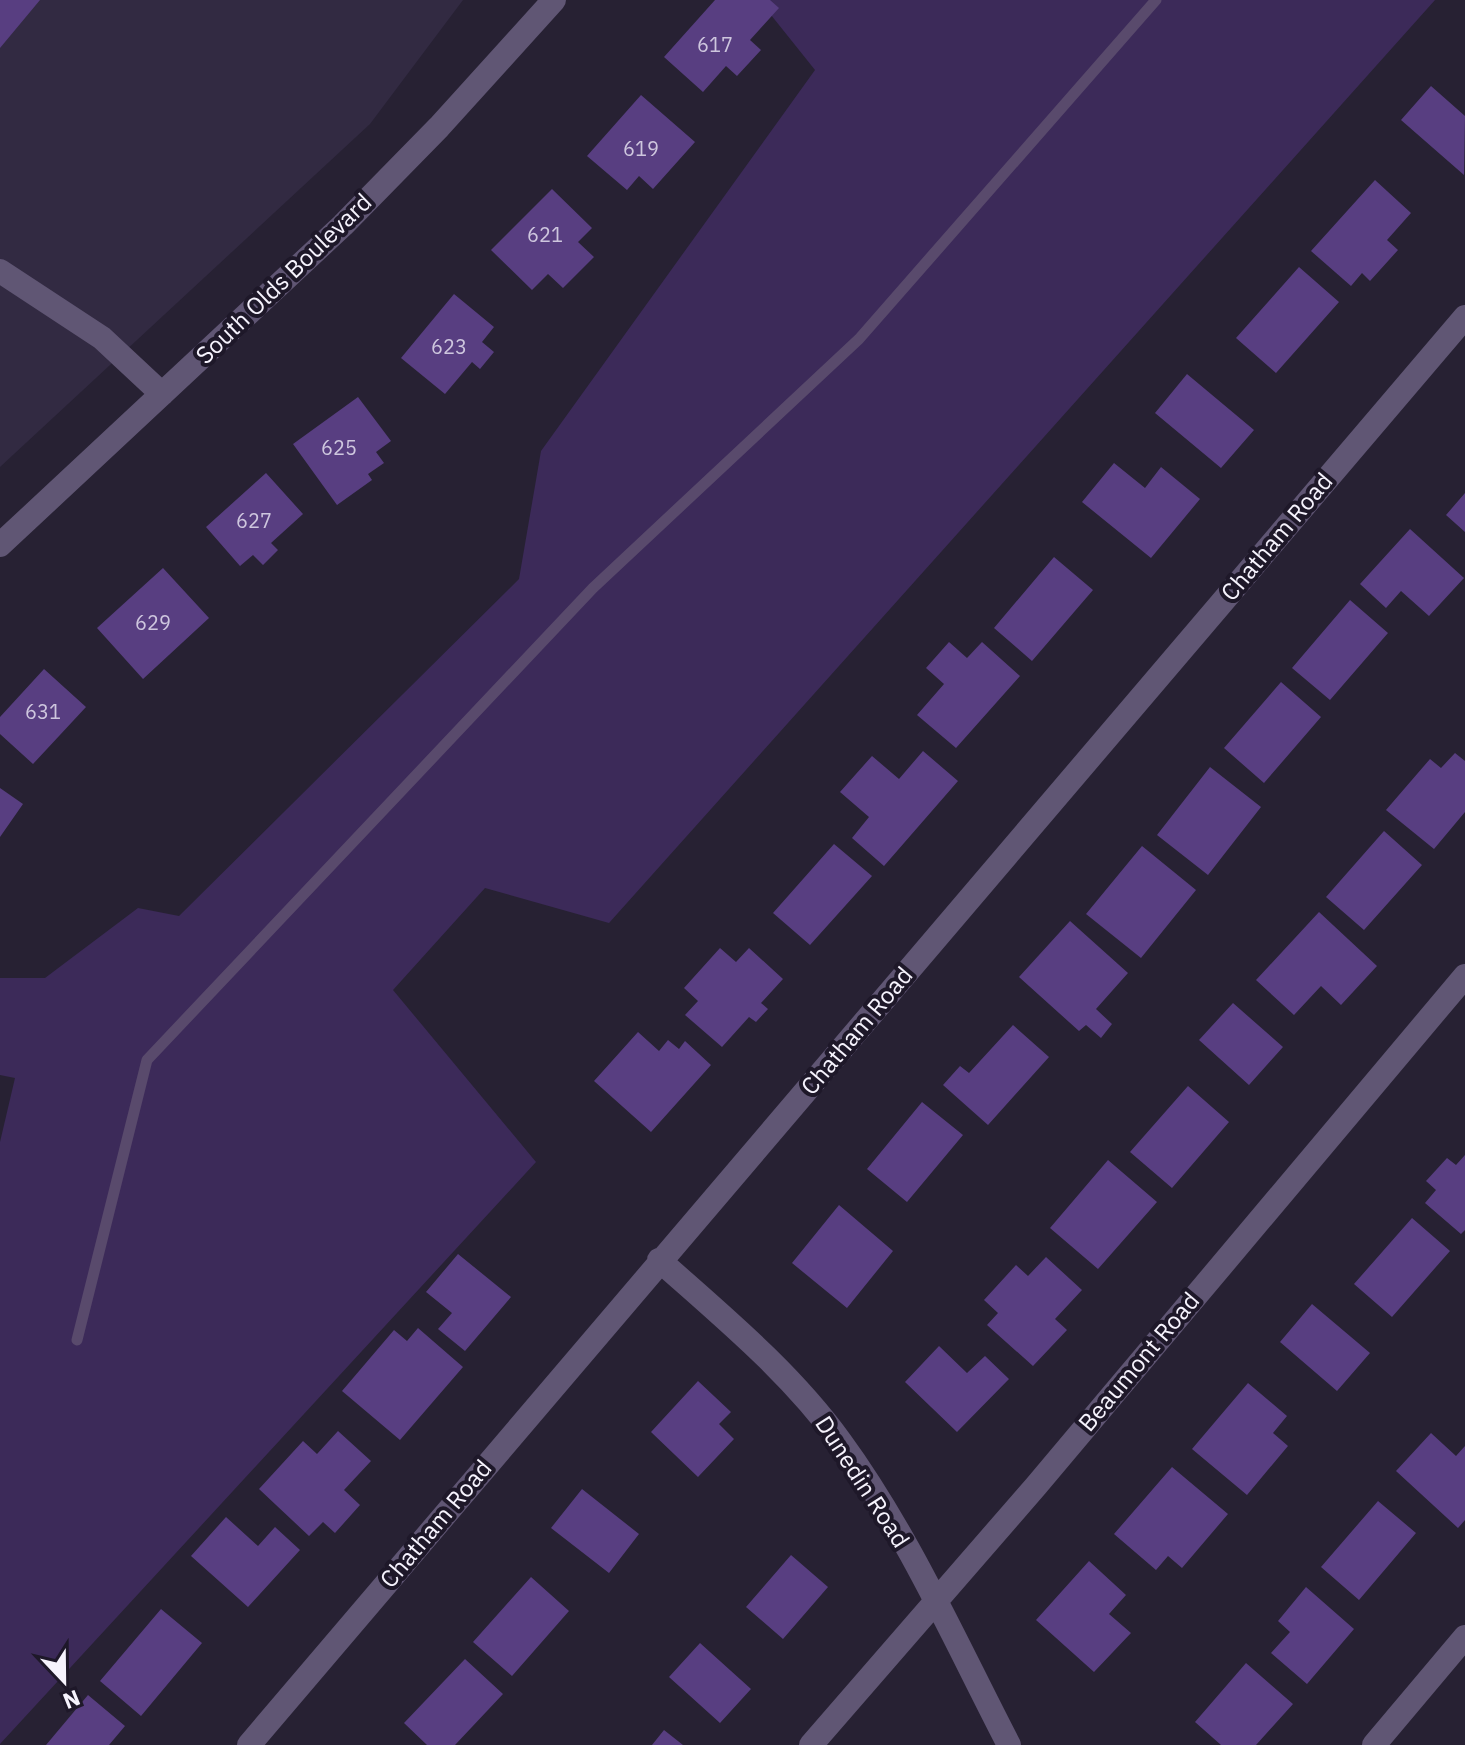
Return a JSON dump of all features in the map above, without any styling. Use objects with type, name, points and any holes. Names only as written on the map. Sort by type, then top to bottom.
[{"type":"street","name":"South Olds Boulevard","points":[[0,545],[343,225],[439,127],[543,4]]},
{"type":"street","points":[[0,271],[102,338],[162,394]]},
{"type":"street","name":"Chatham Road","points":[[249,1745],[1465,317]]},
{"type":"street","name":"Beaumont Road","points":[[811,1745],[1465,976]]},
{"type":"street","name":"Dunedin Road","points":[[659,1260],[760,1351],[812,1405],[841,1442],[894,1526],[1009,1745]]},
{"type":"street","points":[[1374,1745],[1465,1637]]},
{"type":"shaded area","points":[[0,0],[463,0],[370,124],[0,467]]},
{"type":"shaded area","points":[[759,0],[1435,0],[609,923],[485,888],[393,990],[536,1162],[0,1744],[0,1142],[15,1078],[0,1075],[0,978],[45,978],[138,908],[179,916],[519,579],[541,451],[815,70]]},
{"type":"building","points":[[0,0],[40,0],[0,48]]},
{"type":"building","points":[[715,0],[770,0],[779,8],[750,40],[761,50],[737,76],[726,66],[703,92],[664,57]]},
{"type":"building","points":[[1431,86],[1465,116],[1464,175],[1401,120]]},
{"type":"building","points":[[641,95],[695,142],[653,189],[639,176],[627,190],[587,156]]},
{"type":"building","points":[[1375,180],[1411,213],[1387,240],[1398,250],[1370,281],[1362,273],[1351,286],[1311,251]]},
{"type":"building","points":[[552,189],[592,228],[578,242],[594,257],[563,288],[548,274],[532,290],[491,250]]},
{"type":"building","points":[[1299,267],[1339,302],[1276,373],[1236,338]]},
{"type":"building","points":[[454,294],[494,327],[482,342],[494,352],[480,369],[472,362],[445,394],[401,358]]},
{"type":"building","points":[[1187,374],[1254,430],[1221,468],[1155,413]]},
{"type":"building","points":[[358,397],[391,441],[376,452],[384,463],[368,474],[372,480],[337,505],[293,444]]},
{"type":"building","points":[[1114,463],[1145,488],[1161,467],[1200,499],[1151,558],[1082,502]]},
{"type":"building","points":[[266,473],[303,514],[271,543],[278,550],[263,565],[253,555],[240,566],[206,527]]},
{"type":"building","points":[[1465,493],[1465,532],[1446,515]]},
{"type":"building","points":[[1410,529],[1464,578],[1429,616],[1401,591],[1386,608],[1360,584]]},
{"type":"building","points":[[1054,557],[1093,590],[1032,661],[994,628]]},
{"type":"building","points":[[163,568],[209,618],[143,679],[97,628]]},
{"type":"building","points":[[1350,600],[1388,633],[1330,700],[1292,668]]},
{"type":"building","points":[[949,642],[967,658],[982,642],[1020,676],[956,748],[917,715],[944,684],[926,668]]},
{"type":"building","points":[[44,669],[86,707],[33,764],[0,734],[0,717]]},
{"type":"building","points":[[1281,682],[1321,717],[1264,783],[1224,748]]},
{"type":"building","points":[[923,751],[958,781],[884,866],[852,838],[869,817],[840,792],[872,756],[899,779]]},
{"type":"building","points":[[1455,753],[1465,761],[1465,812],[1434,849],[1386,810],[1430,759],[1441,768]]},
{"type":"building","points":[[1210,767],[1261,807],[1208,875],[1157,835]]},
{"type":"building","points":[[0,788],[23,804],[0,837]]},
{"type":"building","points":[[1384,831],[1422,865],[1364,930],[1326,897]]},
{"type":"building","points":[[834,844],[872,876],[810,945],[773,913]]},
{"type":"building","points":[[1142,846],[1196,890],[1141,958],[1086,914]]},
{"type":"building","points":[[1319,912],[1377,966],[1341,1005],[1321,986],[1294,1015],[1256,980]]},
{"type":"building","points":[[1070,921],[1128,973],[1096,1009],[1112,1024],[1101,1038],[1086,1025],[1079,1031],[1019,977]]},
{"type":"building","points":[[720,948],[736,962],[749,948],[783,979],[761,1003],[768,1009],[756,1022],[749,1017],[722,1047],[685,1015],[698,1001],[684,988]]},
{"type":"building","points":[[1233,1003],[1283,1047],[1249,1085],[1199,1040]]},
{"type":"building","points":[[1013,1025],[1049,1057],[988,1125],[943,1085],[960,1066],[969,1073]]},
{"type":"building","points":[[638,1032],[659,1051],[668,1040],[679,1049],[685,1041],[711,1065],[651,1132],[594,1081]]},
{"type":"building","points":[[1188,1086],[1229,1122],[1172,1188],[1130,1152]]},
{"type":"building","points":[[922,1102],[963,1135],[907,1202],[867,1169]]},
{"type":"building","points":[[1465,1155],[1465,1230],[1461,1234],[1425,1203],[1436,1190],[1426,1181],[1447,1158],[1456,1165]]},
{"type":"building","points":[[1108,1160],[1157,1202],[1098,1269],[1050,1228]]},
{"type":"building","points":[[839,1205],[893,1251],[847,1308],[792,1263]]},
{"type":"building","points":[[1412,1218],[1450,1251],[1392,1317],[1354,1284]]},
{"type":"building","points":[[458,1254],[511,1297],[465,1351],[438,1329],[452,1313],[426,1292]]},
{"type":"building","points":[[1046,1257],[1082,1290],[1055,1319],[1067,1330],[1033,1366],[987,1325],[998,1313],[984,1300],[1016,1265],[1028,1276]]},
{"type":"building","points":[[1312,1304],[1370,1353],[1337,1391],[1280,1342]]},
{"type":"building","points":[[418,1328],[463,1367],[400,1440],[342,1391],[394,1330],[407,1341]]},
{"type":"building","points":[[939,1346],[967,1373],[985,1356],[1009,1379],[957,1432],[905,1382]]},
{"type":"building","points":[[698,1381],[731,1412],[719,1424],[734,1439],[698,1477],[651,1432]]},
{"type":"building","points":[[1248,1383],[1287,1416],[1273,1433],[1288,1446],[1247,1495],[1192,1449]]},
{"type":"building","points":[[338,1431],[371,1461],[344,1490],[360,1505],[335,1533],[323,1522],[309,1536],[259,1489],[303,1441],[317,1454]]},
{"type":"building","points":[[1431,1433],[1456,1456],[1465,1446],[1465,1520],[1458,1528],[1396,1471]]},
{"type":"building","points":[[1172,1467],[1228,1514],[1182,1568],[1168,1556],[1156,1570],[1114,1534]]},
{"type":"building","points":[[582,1489],[639,1534],[609,1573],[551,1528]]},
{"type":"building","points":[[1378,1501],[1416,1533],[1359,1600],[1321,1567]]},
{"type":"building","points":[[226,1517],[258,1546],[275,1527],[300,1550],[248,1607],[191,1556]]},
{"type":"building","points":[[791,1555],[828,1587],[783,1639],[746,1607]]},
{"type":"building","points":[[1089,1561],[1126,1595],[1109,1614],[1131,1633],[1094,1672],[1036,1620]]},
{"type":"building","points":[[531,1577],[569,1611],[512,1676],[473,1642]]},
{"type":"building","points":[[1306,1587],[1354,1629],[1307,1684],[1271,1653],[1290,1632],[1278,1621]]},
{"type":"building","points":[[161,1609],[202,1643],[141,1716],[100,1681]]},
{"type":"building","points":[[700,1643],[751,1689],[720,1723],[669,1677]]},
{"type":"building","points":[[465,1659],[503,1694],[455,1745],[427,1745],[404,1723]]},
{"type":"building","points":[[1246,1663],[1293,1704],[1256,1745],[1221,1745],[1195,1722]]},
{"type":"building","points":[[88,1695],[125,1726],[109,1745],[46,1745]]},
{"type":"building","points":[[664,1730],[683,1745],[652,1745]]},
{"type":"waterway","points":[[77,1340],[147,1060],[593,588],[859,339],[1156,0]]}]
